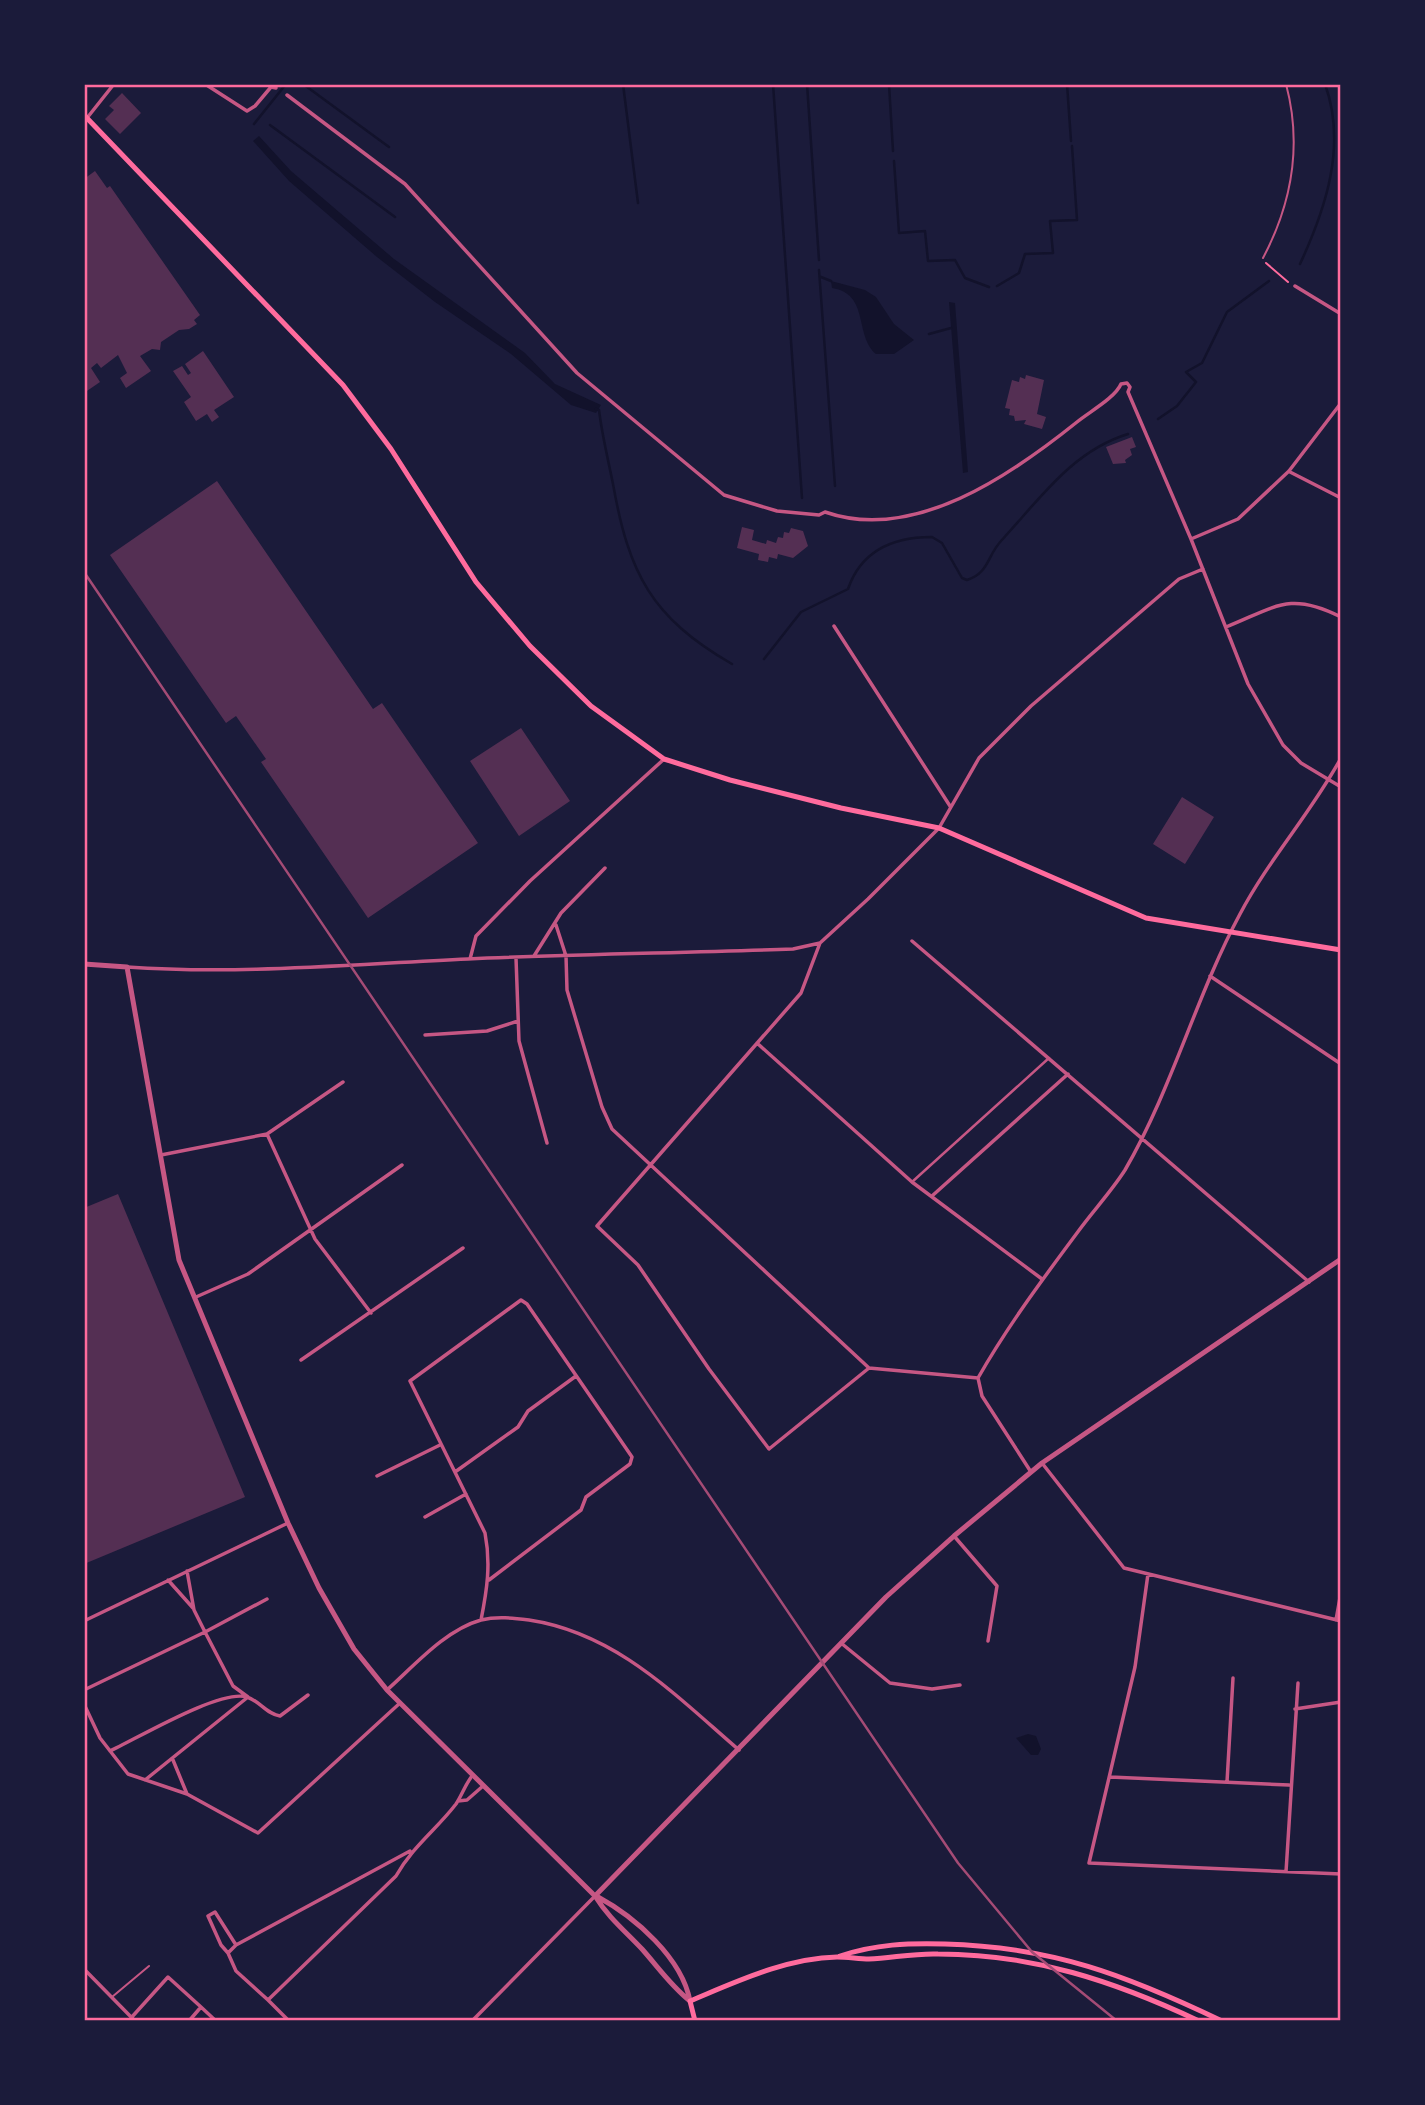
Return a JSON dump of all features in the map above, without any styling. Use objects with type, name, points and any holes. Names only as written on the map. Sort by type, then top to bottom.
[{"type":"main road","points":[[85,116],[343,384],[391,449],[476,582],[530,646],[591,706],[664,759],[730,780],[816,802],[939,828],[1146,918],[1341,950]]},
{"type":"main road","points":[[695,2021],[690,2001],[783,1966],[837,1957],[868,1946],[900,1943],[977,1944],[1025,1950],[1095,1966],[1222,2021]]},
{"type":"main road","points":[[837,1957],[868,1959],[935,1954],[1024,1960],[1096,1977],[1199,2021]]},
{"type":"street","points":[[85,116],[114,84]]},
{"type":"street","points":[[205,84],[247,110],[271,87],[276,88]]},
{"type":"street","points":[[287,95],[405,184],[577,373],[724,495],[777,511],[819,516],[825,512],[847,520],[874,522],[913,514],[1002,478],[1123,383],[1131,382],[1128,392]]},
{"type":"street","points":[[1295,286],[1341,314]]},
{"type":"street","points":[[1120,388],[1128,392],[1147,435],[1248,684],[1283,746],[1301,763],[1341,787]]},
{"type":"street","points":[[1191,539],[1238,519],[1289,471],[1341,403]]},
{"type":"street","points":[[1289,471],[1341,498]]},
{"type":"street","points":[[869,1368],[769,1449],[709,1369],[638,1265],[597,1226],[801,993],[820,943],[939,828],[979,758],[1031,706],[1179,579],[1203,569]]},
{"type":"street","points":[[1226,627],[1297,601],[1310,603],[1341,617]]},
{"type":"street","points":[[834,626],[950,806]]},
{"type":"street","points":[[1031,1472],[982,1396],[978,1378],[1042,1279],[1123,1172],[1142,1136],[1230,933],[1278,853],[1329,781],[1341,758]]},
{"type":"street","points":[[470,959],[476,936],[530,881],[664,759]]},
{"type":"street","points":[[534,957],[561,913],[605,868]]},
{"type":"street","points":[[556,925],[566,956],[567,990],[602,1107],[612,1129],[869,1368],[978,1378]]},
{"type":"street","points":[[912,941],[1309,1282]]},
{"type":"street","points":[[84,964],[179,971],[295,969],[470,959],[793,949],[820,943]]},
{"type":"street","points":[[516,958],[519,1041],[547,1143]]},
{"type":"street","points":[[127,967],[179,1261],[288,1523],[336,1621],[387,1690],[595,1896],[606,1914],[640,1947],[673,1988],[690,2001]]},
{"type":"street","points":[[1210,976],[1341,1065]]},
{"type":"street","points":[[425,1035],[487,1031],[518,1021]]},
{"type":"street","points":[[757,1043],[912,1181],[1042,1279]]},
{"type":"street","points":[[912,1181],[1049,1058]]},
{"type":"street","points":[[932,1196],[1068,1074]]},
{"type":"street","points":[[161,1155],[267,1134],[343,1082]]},
{"type":"street","points":[[267,1134],[310,1230],[371,1313]]},
{"type":"street","points":[[194,1298],[248,1274],[402,1165]]},
{"type":"street","points":[[302,1360],[405,1290],[411,1281],[463,1248]]},
{"type":"street","points":[[471,2021],[740,1750],[841,1643],[954,1536],[1042,1463],[1341,1259]]},
{"type":"street","points":[[481,1620],[489,1580],[489,1553],[485,1533],[410,1381],[521,1300],[527,1304],[632,1457],[630,1464],[586,1497],[581,1510],[489,1580]]},
{"type":"street","points":[[455,1472],[517,1427],[528,1411],[576,1376]]},
{"type":"street","points":[[377,1476],[440,1445]]},
{"type":"street","points":[[1042,1463],[1124,1568],[1338,1620],[1341,1592]]},
{"type":"street","points":[[425,1517],[467,1494]]},
{"type":"street","points":[[84,1621],[288,1523]]},
{"type":"street","points":[[954,1536],[997,1586],[988,1642]]},
{"type":"street","points":[[187,1571],[194,1610]]},
{"type":"street","points":[[1148,1574],[1135,1667],[1089,1863],[1341,1874]]},
{"type":"street","points":[[168,1580],[194,1610],[233,1686],[271,1715],[280,1716],[308,1695]]},
{"type":"street","points":[[84,1690],[267,1599]]},
{"type":"street","points":[[387,1690],[447,1637],[481,1620],[509,1617],[538,1621],[572,1629],[614,1648],[647,1671],[740,1750]]},
{"type":"street","points":[[841,1643],[890,1684],[932,1689],[960,1685]]},
{"type":"street","points":[[1227,1782],[1233,1678]]},
{"type":"street","points":[[1286,1872],[1289,1785],[1298,1683]]},
{"type":"street","points":[[110,1751],[223,1696],[248,1697]]},
{"type":"street","points":[[145,1780],[248,1697]]},
{"type":"street","points":[[1295,1709],[1341,1702]]},
{"type":"street","points":[[84,1704],[110,1751],[128,1774],[187,1794],[258,1833],[400,1703]]},
{"type":"street","points":[[173,1760],[187,1794]]},
{"type":"street","points":[[268,2000],[396,1876],[410,1851],[458,1801],[461,1790],[472,1776]]},
{"type":"street","points":[[1109,1777],[1289,1785]]},
{"type":"street","points":[[458,1801],[467,1800],[483,1786]]},
{"type":"street","points":[[228,1953],[236,1945],[410,1851]]},
{"type":"street","points":[[595,1896],[615,1907],[658,1946],[687,1982],[690,2001]]},
{"type":"street","points":[[236,1945],[215,1912],[208,1916],[236,1971],[289,2021]]},
{"type":"street","points":[[84,1969],[133,2019],[168,1977],[215,2020]]},
{"type":"street","points":[[189,2021],[201,2007]]},
{"type":"lane","points":[[1263,258],[1282,213],[1295,152],[1294,125],[1286,84]]},
{"type":"lane","points":[[112,1997],[149,1966]]},
{"type":"path","points":[[1263,258],[1281,277],[1295,286]]},
{"type":"shaded area","points":[[259,136],[291,171],[394,259],[525,353],[555,384],[601,405],[596,413],[571,405],[511,354],[435,302],[377,257],[289,181],[253,141]]},
{"type":"shaded area","points":[[831,281],[865,290],[876,297],[894,324],[914,340],[894,354],[876,354],[865,337],[852,298],[832,288]]},
{"type":"shaded area","points":[[949,302],[955,303],[968,472],[963,473]]},
{"type":"shaded area","points":[[1028,1734],[1036,1736],[1041,1749],[1038,1755],[1031,1755],[1016,1738]]},
{"type":"building","points":[[122,93],[141,113],[120,134],[105,119],[114,110],[109,106]]},
{"type":"building","points":[[95,171],[107,188],[110,186],[200,315],[194,320],[197,324],[189,329],[179,330],[161,342],[160,350],[152,349],[140,356],[151,371],[126,388],[120,378],[127,373],[118,355],[101,368],[97,363],[91,368],[100,382],[84,393],[84,179]]},
{"type":"building","points":[[203,351],[234,397],[214,410],[219,417],[212,422],[207,414],[196,421],[184,402],[191,397],[173,371],[182,366],[188,375],[191,373],[185,364]]},
{"type":"building","points":[[1026,375],[1044,380],[1037,414],[1046,417],[1042,429],[1024,424],[1026,420],[1015,421],[1014,416],[1009,415],[1010,409],[1005,408],[1012,380],[1019,382],[1020,377],[1025,379]]},
{"type":"building","points":[[1132,437],[1136,447],[1130,449],[1132,455],[1125,460],[1126,463],[1113,464],[1106,447]]},
{"type":"building","points":[[217,481],[373,709],[382,703],[478,843],[368,918],[261,762],[266,759],[236,716],[226,723],[110,555]]},
{"type":"building","points":[[742,527],[754,530],[752,540],[766,544],[767,540],[776,543],[778,537],[783,538],[784,532],[789,533],[791,528],[803,531],[808,546],[793,558],[778,554],[777,559],[769,557],[768,562],[758,560],[759,554],[737,548]]},
{"type":"building","points":[[521,728],[570,801],[519,836],[470,761]]},
{"type":"building","points":[[1182,797],[1214,817],[1185,864],[1153,844]]},
{"type":"building","points":[[118,1194],[245,1497],[84,1564],[84,1208]]},
{"type":"waterway","points":[[254,124],[286,84]]},
{"type":"waterway","points":[[303,84],[389,147]]},
{"type":"waterway","points":[[623,84],[638,203]]},
{"type":"waterway","points":[[773,84],[802,498]]},
{"type":"waterway","points":[[807,84],[819,260]]},
{"type":"waterway","points":[[889,84],[893,151]]},
{"type":"waterway","points":[[1067,84],[1071,141]]},
{"type":"waterway","points":[[1300,264],[1325,199],[1334,153],[1334,130],[1325,84]]},
{"type":"waterway","points":[[270,125],[395,217]]},
{"type":"waterway","points":[[997,286],[1019,273],[1025,254],[1053,253],[1050,221],[1077,220],[1072,146]]},
{"type":"waterway","points":[[894,161],[899,233],[925,231],[928,261],[955,260],[965,278],[989,287]]},
{"type":"waterway","points":[[819,270],[835,486]]},
{"type":"waterway","points":[[821,277],[831,281]]},
{"type":"waterway","points":[[1158,419],[1177,406],[1196,382],[1186,372],[1202,363],[1227,312],[1269,281]]},
{"type":"waterway","points":[[929,334],[951,328]]},
{"type":"waterway","points":[[596,409],[599,410],[619,516],[636,568],[648,590],[681,629],[732,664]]},
{"type":"waterway","points":[[764,659],[801,612],[848,589],[861,565],[870,556],[892,543],[932,537],[942,543],[962,578],[967,580],[974,577],[984,569],[1001,541],[1058,478],[1090,452],[1128,434]]},
{"type":"railway","points":[[84,572],[958,1863],[1032,1952],[1117,2021]]}]
